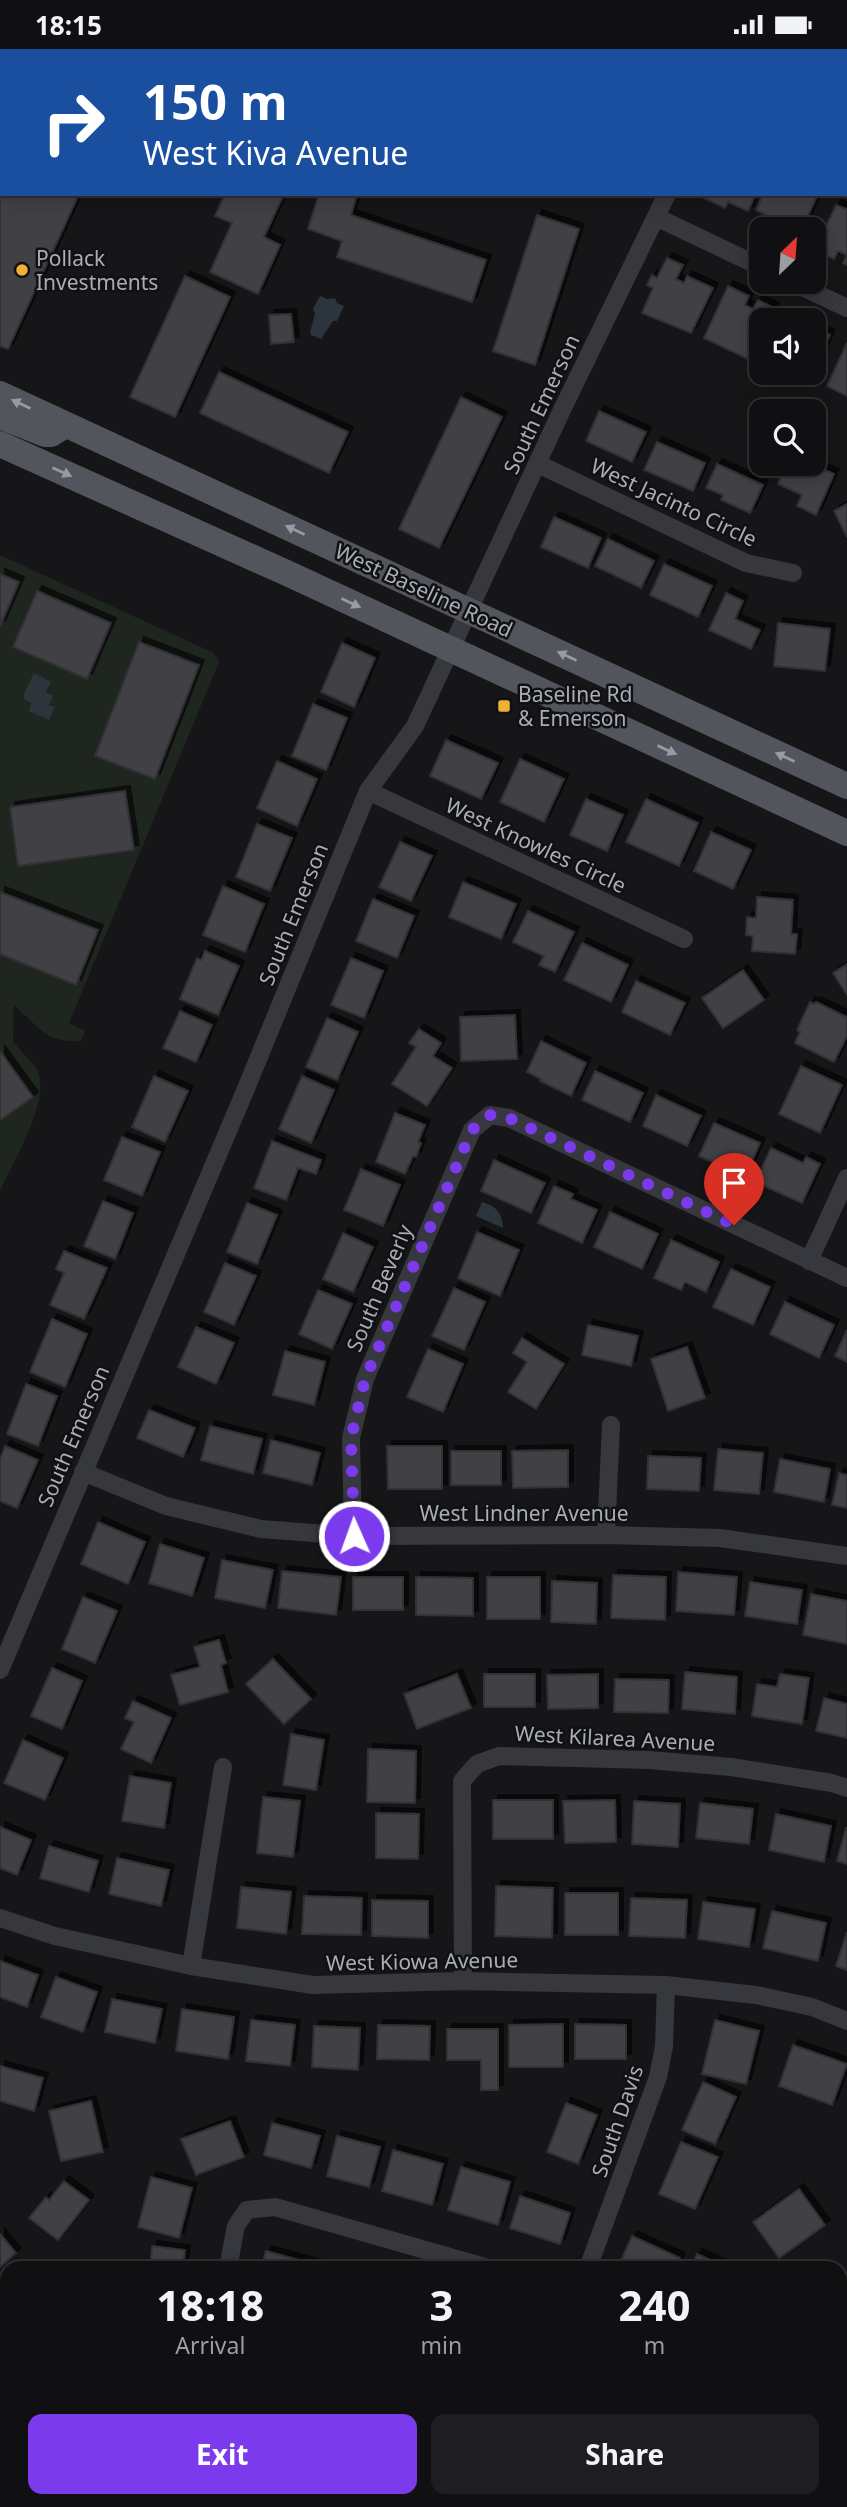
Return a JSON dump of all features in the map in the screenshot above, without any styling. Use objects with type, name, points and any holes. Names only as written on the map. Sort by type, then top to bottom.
[{"type":"main road","name":"West Baseline Road","points":[[0,394],[847,786]]},
{"type":"main road","points":[[0,416],[51,435],[66,424]]},
{"type":"main road","name":"West Baseline Road","points":[[0,444],[289,574],[847,833]]},
{"type":"street","name":"South Emerson","points":[[0,1670],[368,791],[415,726],[666,196]]},
{"type":"street","points":[[656,217],[749,261]]},
{"type":"street","points":[[817,294],[847,308]]},
{"type":"street","name":"West Jacinto Circle","points":[[538,464],[746,563],[793,573]]},
{"type":"street","name":"West Knowles Circle","points":[[368,791],[684,939]]},
{"type":"street","name":"South Beverly","points":[[354,1536],[351,1438],[365,1379],[472,1130],[490,1115],[509,1118],[809,1261]]},
{"type":"street","points":[[847,1178],[809,1261],[847,1278]]},
{"type":"street","points":[[606,1535],[611,1425]]},
{"type":"street","name":"West Lindner Avenue","points":[[83,1472],[166,1506],[261,1529],[354,1536],[606,1535],[720,1538],[847,1556]]},
{"type":"street","name":"West Kilarea Avenue","points":[[463,1981],[462,1781],[477,1764],[499,1756],[649,1760],[731,1767],[832,1783],[847,1788]]},
{"type":"street","points":[[191,1966],[223,1767]]},
{"type":"street","name":"West Kiowa Avenue","points":[[0,1918],[55,1937],[191,1966],[313,1985],[463,1981],[666,1985],[757,1995],[812,2007],[847,2021]]},
{"type":"street","name":"South Davis","points":[[591,2261],[659,2077],[664,2046],[666,1985]]},
{"type":"street","points":[[229,2261],[236,2226],[247,2210],[275,2207],[464,2261]]},
{"type":"shaded area","points":[[320,296],[335,298],[337,303],[344,306],[337,321],[333,321],[321,339],[310,332],[315,314],[313,309]]},
{"type":"shaded area","points":[[0,555],[214,653],[219,662],[69,1023],[85,1031],[81,1041],[50,1036],[14,1005],[13,1041],[38,1072],[39,1099],[21,1149],[0,1191],[0,1120],[33,1097],[0,1051],[0,954],[76,984],[97,931],[0,892],[0,626],[19,582],[0,574]],"holes":[[[37,592],[111,623],[87,679]],[[140,642],[199,665],[154,779],[95,755]],[[50,681],[46,693],[49,705],[31,706],[30,702],[24,699]],[[125,791],[133,849],[10,807]]]},
{"type":"shaded area","points":[[34,673],[51,682],[46,692],[53,696],[49,705],[55,707],[49,720],[29,711],[31,703],[24,699]]},
{"type":"shaded area","points":[[482,1202],[498,1211],[503,1228],[476,1216]]},
{"type":"building","name":"Pollack Investments","points":[[0,196],[78,196],[8,349],[0,346]]},
{"type":"building","points":[[224,196],[283,196],[264,237],[280,245],[258,294],[210,272],[232,223],[215,216]]},
{"type":"building","points":[[318,196],[357,196],[351,215],[486,260],[472,302],[337,257],[342,241],[308,229]]},
{"type":"building","points":[[700,196],[755,196],[748,211],[728,202],[725,208]]},
{"type":"building","points":[[762,196],[817,196],[807,217],[769,217],[756,210]]},
{"type":"building","points":[[836,205],[847,209],[847,255],[838,251],[834,259],[826,255],[826,226]]},
{"type":"building","points":[[537,215],[579,229],[535,365],[493,351]]},
{"type":"building","points":[[667,258],[683,265],[676,279],[684,283],[687,276],[713,288],[691,333],[642,313],[653,288],[647,285],[652,275],[657,278]]},
{"type":"building","points":[[185,276],[230,297],[175,417],[130,397]]},
{"type":"building","points":[[728,286],[749,296],[745,305],[751,308],[749,360],[704,338]]},
{"type":"building","points":[[758,300],[774,308],[754,308]]},
{"type":"building","points":[[291,314],[294,342],[271,344],[269,315]]},
{"type":"building","points":[[847,343],[847,396],[827,386]]},
{"type":"building","points":[[219,372],[348,432],[329,473],[200,413]]},
{"type":"building","points":[[461,397],[502,417],[439,548],[399,529]]},
{"type":"building","points":[[599,411],[646,432],[632,462],[586,441]]},
{"type":"building","points":[[657,442],[705,463],[693,491],[644,470]]},
{"type":"building","points":[[717,464],[763,485],[750,513],[721,500],[723,495],[706,488]]},
{"type":"building","points":[[826,470],[834,474],[816,515],[797,506],[802,495],[778,484],[782,476],[826,476]]},
{"type":"building","points":[[847,504],[847,537],[834,511]]},
{"type":"building","points":[[554,517],[601,538],[588,568],[541,547]]},
{"type":"building","points":[[608,539],[654,561],[641,588],[595,566]]},
{"type":"building","points":[[664,564],[712,586],[698,617],[650,595]]},
{"type":"building","points":[[0,574],[19,582],[0,626]]},
{"type":"building","points":[[37,591],[111,623],[87,679],[13,647]]},
{"type":"building","points":[[726,593],[743,601],[735,619],[760,630],[751,649],[709,630]]},
{"type":"building","points":[[778,623],[830,629],[825,671],[774,666]]},
{"type":"building","points":[[139,642],[199,665],[155,779],[95,756]]},
{"type":"building","points":[[342,643],[375,658],[354,707],[321,692]]},
{"type":"building","points":[[313,704],[347,718],[326,770],[292,756]]},
{"type":"building","points":[[446,740],[498,763],[481,799],[430,776]]},
{"type":"building","points":[[520,759],[564,779],[544,822],[500,802]]},
{"type":"building","points":[[277,761],[317,779],[297,826],[257,808]]},
{"type":"building","points":[[125,791],[134,850],[18,866],[10,807]]},
{"type":"building","points":[[586,799],[623,815],[607,851],[570,835]]},
{"type":"building","points":[[646,799],[698,823],[679,866],[626,842]]},
{"type":"building","points":[[257,824],[292,838],[270,891],[236,877]]},
{"type":"building","points":[[711,832],[751,850],[733,889],[694,871]]},
{"type":"building","points":[[400,842],[432,856],[411,901],[379,887]]},
{"type":"building","points":[[463,882],[516,904],[501,939],[449,917]]},
{"type":"building","points":[[223,886],[264,904],[245,952],[203,935]]},
{"type":"building","points":[[0,892],[98,930],[76,985],[0,954]]},
{"type":"building","points":[[757,897],[793,900],[791,934],[797,934],[795,954],[752,951],[753,936],[746,935],[747,917],[756,918]]},
{"type":"building","points":[[373,899],[414,916],[397,958],[356,941]]},
{"type":"building","points":[[528,911],[574,932],[555,972],[539,965],[544,956],[513,942]]},
{"type":"building","points":[[582,943],[628,965],[611,1002],[564,980]]},
{"type":"building","points":[[205,951],[239,966],[218,1015],[180,999],[197,958],[201,960]]},
{"type":"building","points":[[351,958],[383,971],[364,1018],[331,1005]]},
{"type":"building","points":[[847,964],[847,995],[833,973]]},
{"type":"building","points":[[743,970],[764,1000],[723,1028],[702,998]]},
{"type":"building","points":[[636,981],[685,1003],[670,1035],[622,1012]]},
{"type":"building","points":[[810,1002],[816,1002],[847,1017],[847,1036],[834,1062],[795,1043],[800,1032],[797,1030]]},
{"type":"building","points":[[180,1011],[212,1025],[196,1062],[163,1048]]},
{"type":"building","points":[[515,1015],[517,1059],[461,1061],[460,1017]]},
{"type":"building","points":[[327,1018],[358,1032],[337,1080],[306,1067]]},
{"type":"building","points":[[419,1029],[441,1043],[433,1056],[452,1068],[427,1106],[392,1084],[416,1047],[409,1043]]},
{"type":"building","points":[[541,1041],[586,1063],[571,1096],[527,1072]]},
{"type":"building","points":[[0,1051],[33,1097],[0,1120]]},
{"type":"building","points":[[801,1066],[842,1085],[820,1133],[779,1114]]},
{"type":"building","points":[[595,1071],[643,1093],[630,1122],[582,1100]]},
{"type":"building","points":[[154,1076],[188,1091],[165,1142],[132,1127]]},
{"type":"building","points":[[302,1076],[334,1090],[311,1143],[279,1129]]},
{"type":"building","points":[[656,1095],[701,1116],[687,1146],[643,1126]]},
{"type":"building","points":[[395,1113],[425,1125],[418,1142],[421,1143],[416,1157],[413,1156],[405,1174],[376,1162]]},
{"type":"building","points":[[714,1123],[760,1143],[745,1177],[699,1156]]},
{"type":"building","points":[[122,1137],[160,1152],[142,1196],[104,1180]]},
{"type":"building","points":[[272,1141],[321,1160],[316,1174],[298,1168],[286,1200],[254,1188]]},
{"type":"building","points":[[771,1148],[803,1163],[806,1157],[820,1164],[802,1203],[755,1182]]},
{"type":"building","points":[[494,1160],[545,1183],[531,1213],[481,1191]]},
{"type":"building","points":[[361,1169],[400,1185],[383,1226],[344,1210]]},
{"type":"building","points":[[554,1186],[573,1194],[571,1199],[597,1210],[582,1243],[538,1223]]},
{"type":"building","points":[[103,1201],[133,1213],[115,1259],[84,1246]]},
{"type":"building","points":[[247,1203],[277,1215],[257,1264],[227,1252]]},
{"type":"building","points":[[610,1212],[658,1234],[642,1269],[594,1247]]},
{"type":"building","points":[[477,1232],[519,1250],[500,1296],[458,1278]]},
{"type":"building","points":[[343,1233],[373,1247],[353,1292],[323,1279]]},
{"type":"building","points":[[671,1240],[719,1262],[706,1292],[685,1282],[681,1290],[654,1278]]},
{"type":"building","points":[[64,1251],[107,1268],[84,1319],[50,1305],[64,1273],[56,1269]]},
{"type":"building","points":[[225,1263],[256,1276],[234,1325],[204,1312]]},
{"type":"building","points":[[731,1269],[770,1287],[753,1325],[713,1307]]},
{"type":"building","points":[[454,1288],[485,1302],[464,1350],[432,1336]]},
{"type":"building","points":[[318,1290],[352,1304],[332,1349],[299,1334]]},
{"type":"building","points":[[785,1302],[834,1325],[819,1358],[770,1334]]},
{"type":"building","points":[[52,1319],[87,1334],[65,1387],[30,1372]]},
{"type":"building","points":[[588,1325],[638,1336],[631,1366],[582,1355]]},
{"type":"building","points":[[196,1327],[234,1343],[216,1384],[178,1367]]},
{"type":"building","points":[[847,1330],[847,1362],[835,1356]]},
{"type":"building","points":[[522,1338],[564,1364],[536,1409],[508,1392],[527,1362],[513,1353]]},
{"type":"building","points":[[687,1347],[705,1398],[668,1411],[651,1359]]},
{"type":"building","points":[[428,1349],[463,1364],[443,1412],[407,1397]]},
{"type":"building","points":[[285,1351],[325,1362],[314,1405],[273,1395]]},
{"type":"building","points":[[26,1384],[57,1396],[38,1446],[7,1434]]},
{"type":"building","points":[[149,1410],[195,1428],[183,1457],[137,1438]]},
{"type":"building","points":[[210,1426],[262,1439],[253,1474],[201,1460]]},
{"type":"building","points":[[271,1440],[320,1453],[312,1485],[263,1473]]},
{"type":"building","points":[[5,1446],[38,1460],[17,1508],[0,1501],[0,1459]]},
{"type":"building","points":[[387,1446],[442,1446],[442,1489],[388,1489]]},
{"type":"building","points":[[718,1449],[763,1453],[759,1494],[714,1490]]},
{"type":"building","points":[[568,1450],[568,1487],[513,1488],[512,1451]]},
{"type":"building","points":[[451,1451],[501,1451],[501,1485],[451,1485]]},
{"type":"building","points":[[648,1456],[701,1458],[699,1491],[647,1489]]},
{"type":"building","points":[[780,1459],[830,1469],[824,1502],[774,1492]]},
{"type":"building","points":[[839,1473],[847,1475],[847,1508],[832,1505]]},
{"type":"building","points":[[98,1522],[145,1542],[128,1584],[81,1564]]},
{"type":"building","points":[[160,1544],[204,1558],[192,1596],[149,1583]]},
{"type":"building","points":[[222,1560],[273,1570],[265,1608],[215,1598]]},
{"type":"building","points":[[282,1571],[341,1577],[336,1615],[278,1608]]},
{"type":"building","points":[[678,1572],[737,1577],[734,1615],[676,1611]]},
{"type":"building","points":[[613,1575],[666,1577],[665,1620],[611,1618]]},
{"type":"building","points":[[353,1577],[403,1577],[403,1610],[353,1610]]},
{"type":"building","points":[[416,1577],[473,1578],[473,1616],[416,1615]]},
{"type":"building","points":[[487,1577],[540,1577],[540,1619],[487,1619]]},
{"type":"building","points":[[552,1581],[597,1583],[596,1624],[551,1622]]},
{"type":"building","points":[[750,1582],[802,1590],[797,1624],[745,1616]]},
{"type":"building","points":[[811,1594],[847,1601],[847,1644],[803,1635]]},
{"type":"building","points":[[83,1597],[117,1611],[95,1663],[62,1649]]},
{"type":"building","points":[[219,1640],[226,1663],[221,1665],[228,1692],[180,1705],[171,1675],[200,1667],[194,1647]]},
{"type":"building","points":[[273,1659],[311,1699],[284,1724],[246,1684]]},
{"type":"building","points":[[52,1668],[82,1681],[62,1729],[31,1716]]},
{"type":"building","points":[[685,1672],[737,1677],[735,1714],[682,1709]]},
{"type":"building","points":[[457,1674],[471,1708],[417,1729],[404,1694]]},
{"type":"building","points":[[484,1674],[535,1674],[535,1707],[484,1707]]},
{"type":"building","points":[[598,1674],[598,1708],[548,1709],[547,1675]]},
{"type":"building","points":[[780,1674],[809,1678],[802,1724],[752,1716],[757,1684],[777,1687]]},
{"type":"building","points":[[615,1679],[669,1680],[668,1713],[614,1712]]},
{"type":"building","points":[[824,1698],[847,1704],[847,1738],[816,1731]]},
{"type":"building","points":[[133,1701],[171,1718],[151,1763],[121,1749],[134,1722],[125,1718]]},
{"type":"building","points":[[291,1734],[324,1740],[316,1790],[283,1785]]},
{"type":"building","points":[[23,1740],[63,1758],[45,1800],[4,1783]]},
{"type":"building","points":[[368,1749],[416,1751],[415,1803],[367,1802]]},
{"type":"building","points":[[130,1776],[171,1783],[164,1828],[122,1821]]},
{"type":"building","points":[[263,1797],[300,1801],[293,1857],[257,1853]]},
{"type":"building","points":[[493,1800],[553,1800],[553,1839],[493,1839]]},
{"type":"building","points":[[615,1800],[616,1842],[565,1843],[563,1801]]},
{"type":"building","points":[[634,1801],[680,1804],[678,1847],[632,1844]]},
{"type":"building","points":[[700,1803],[753,1809],[749,1844],[696,1838]]},
{"type":"building","points":[[376,1813],[419,1814],[418,1859],[376,1858]]},
{"type":"building","points":[[776,1814],[831,1826],[824,1862],[769,1850]]},
{"type":"building","points":[[0,1827],[31,1840],[17,1875],[0,1868]]},
{"type":"building","points":[[847,1828],[847,1864],[837,1861]]},
{"type":"building","points":[[49,1846],[98,1861],[89,1892],[40,1878]]},
{"type":"building","points":[[117,1858],[169,1870],[161,1906],[109,1894]]},
{"type":"building","points":[[496,1886],[553,1888],[552,1938],[495,1936]]},
{"type":"building","points":[[241,1887],[291,1892],[286,1934],[237,1928]]},
{"type":"building","points":[[565,1893],[618,1893],[618,1935],[565,1935]]},
{"type":"building","points":[[304,1896],[362,1898],[361,1935],[302,1934]]},
{"type":"building","points":[[631,1898],[687,1900],[685,1938],[629,1936]]},
{"type":"building","points":[[372,1900],[428,1901],[428,1938],[372,1936]]},
{"type":"building","points":[[703,1902],[755,1909],[749,1947],[698,1939]]},
{"type":"building","points":[[772,1911],[826,1923],[818,1961],[763,1948]]},
{"type":"building","points":[[847,1932],[847,1970],[836,1966]]},
{"type":"building","points":[[0,1961],[38,1975],[27,2007],[0,1997]]},
{"type":"building","points":[[56,1977],[97,1992],[83,2032],[41,2017]]},
{"type":"building","points":[[112,1999],[162,2009],[155,2043],[105,2032]]},
{"type":"building","points":[[182,2009],[234,2017],[228,2059],[176,2051]]},
{"type":"building","points":[[251,2020],[295,2025],[290,2066],[246,2061]]},
{"type":"building","points":[[715,2020],[759,2031],[746,2084],[702,2074]]},
{"type":"building","points":[[563,2024],[563,2067],[509,2067],[509,2025]]},
{"type":"building","points":[[575,2024],[626,2025],[626,2059],[575,2059]]},
{"type":"building","points":[[378,2025],[430,2026],[429,2060],[377,2059]]},
{"type":"building","points":[[314,2026],[360,2028],[358,2070],[312,2067]]},
{"type":"building","points":[[447,2029],[498,2029],[498,2090],[481,2090],[481,2060],[447,2060]]},
{"type":"building","points":[[793,2045],[847,2064],[832,2105],[779,2086]]},
{"type":"building","points":[[0,2066],[43,2078],[34,2111],[0,2101]]},
{"type":"building","points":[[703,2082],[736,2097],[715,2144],[682,2130]]},
{"type":"building","points":[[91,2101],[103,2152],[61,2161],[49,2111]]},
{"type":"building","points":[[566,2103],[597,2115],[578,2164],[547,2152]]},
{"type":"building","points":[[230,2121],[244,2157],[196,2175],[181,2139]]},
{"type":"building","points":[[272,2123],[320,2136],[311,2168],[264,2155]]},
{"type":"building","points":[[337,2136],[380,2147],[369,2187],[327,2176]]},
{"type":"building","points":[[681,2142],[718,2157],[695,2209],[659,2194]]},
{"type":"building","points":[[393,2150],[443,2164],[432,2205],[382,2191]]},
{"type":"building","points":[[461,2167],[510,2182],[498,2225],[448,2210]]},
{"type":"building","points":[[151,2177],[192,2188],[179,2238],[138,2227]]},
{"type":"building","points":[[64,2181],[89,2200],[58,2240],[29,2218],[46,2197],[49,2200]]},
{"type":"building","points":[[799,2189],[825,2225],[779,2258],[753,2222]]},
{"type":"building","points":[[520,2196],[570,2213],[560,2244],[510,2228]]},
{"type":"building","points":[[0,2234],[16,2253],[7,2261],[0,2261]]},
{"type":"building","points":[[632,2236],[680,2258],[678,2261],[621,2261]]},
{"type":"building","points":[[152,2246],[185,2250],[184,2261],[151,2261]]},
{"type":"building","points":[[266,2251],[302,2261],[263,2261]]},
{"type":"building","points":[[697,2254],[712,2261],[694,2261]]},
{"type":"place","name":"Pollack Investments","points":[[22,270]]},
{"type":"place","name":"Baseline Rd & Emerson","points":[[504,706]]},
{"type":"route","points":[[354,1536],[351,1438],[365,1379],[472,1130],[490,1115],[509,1118],[734,1225]]}]
